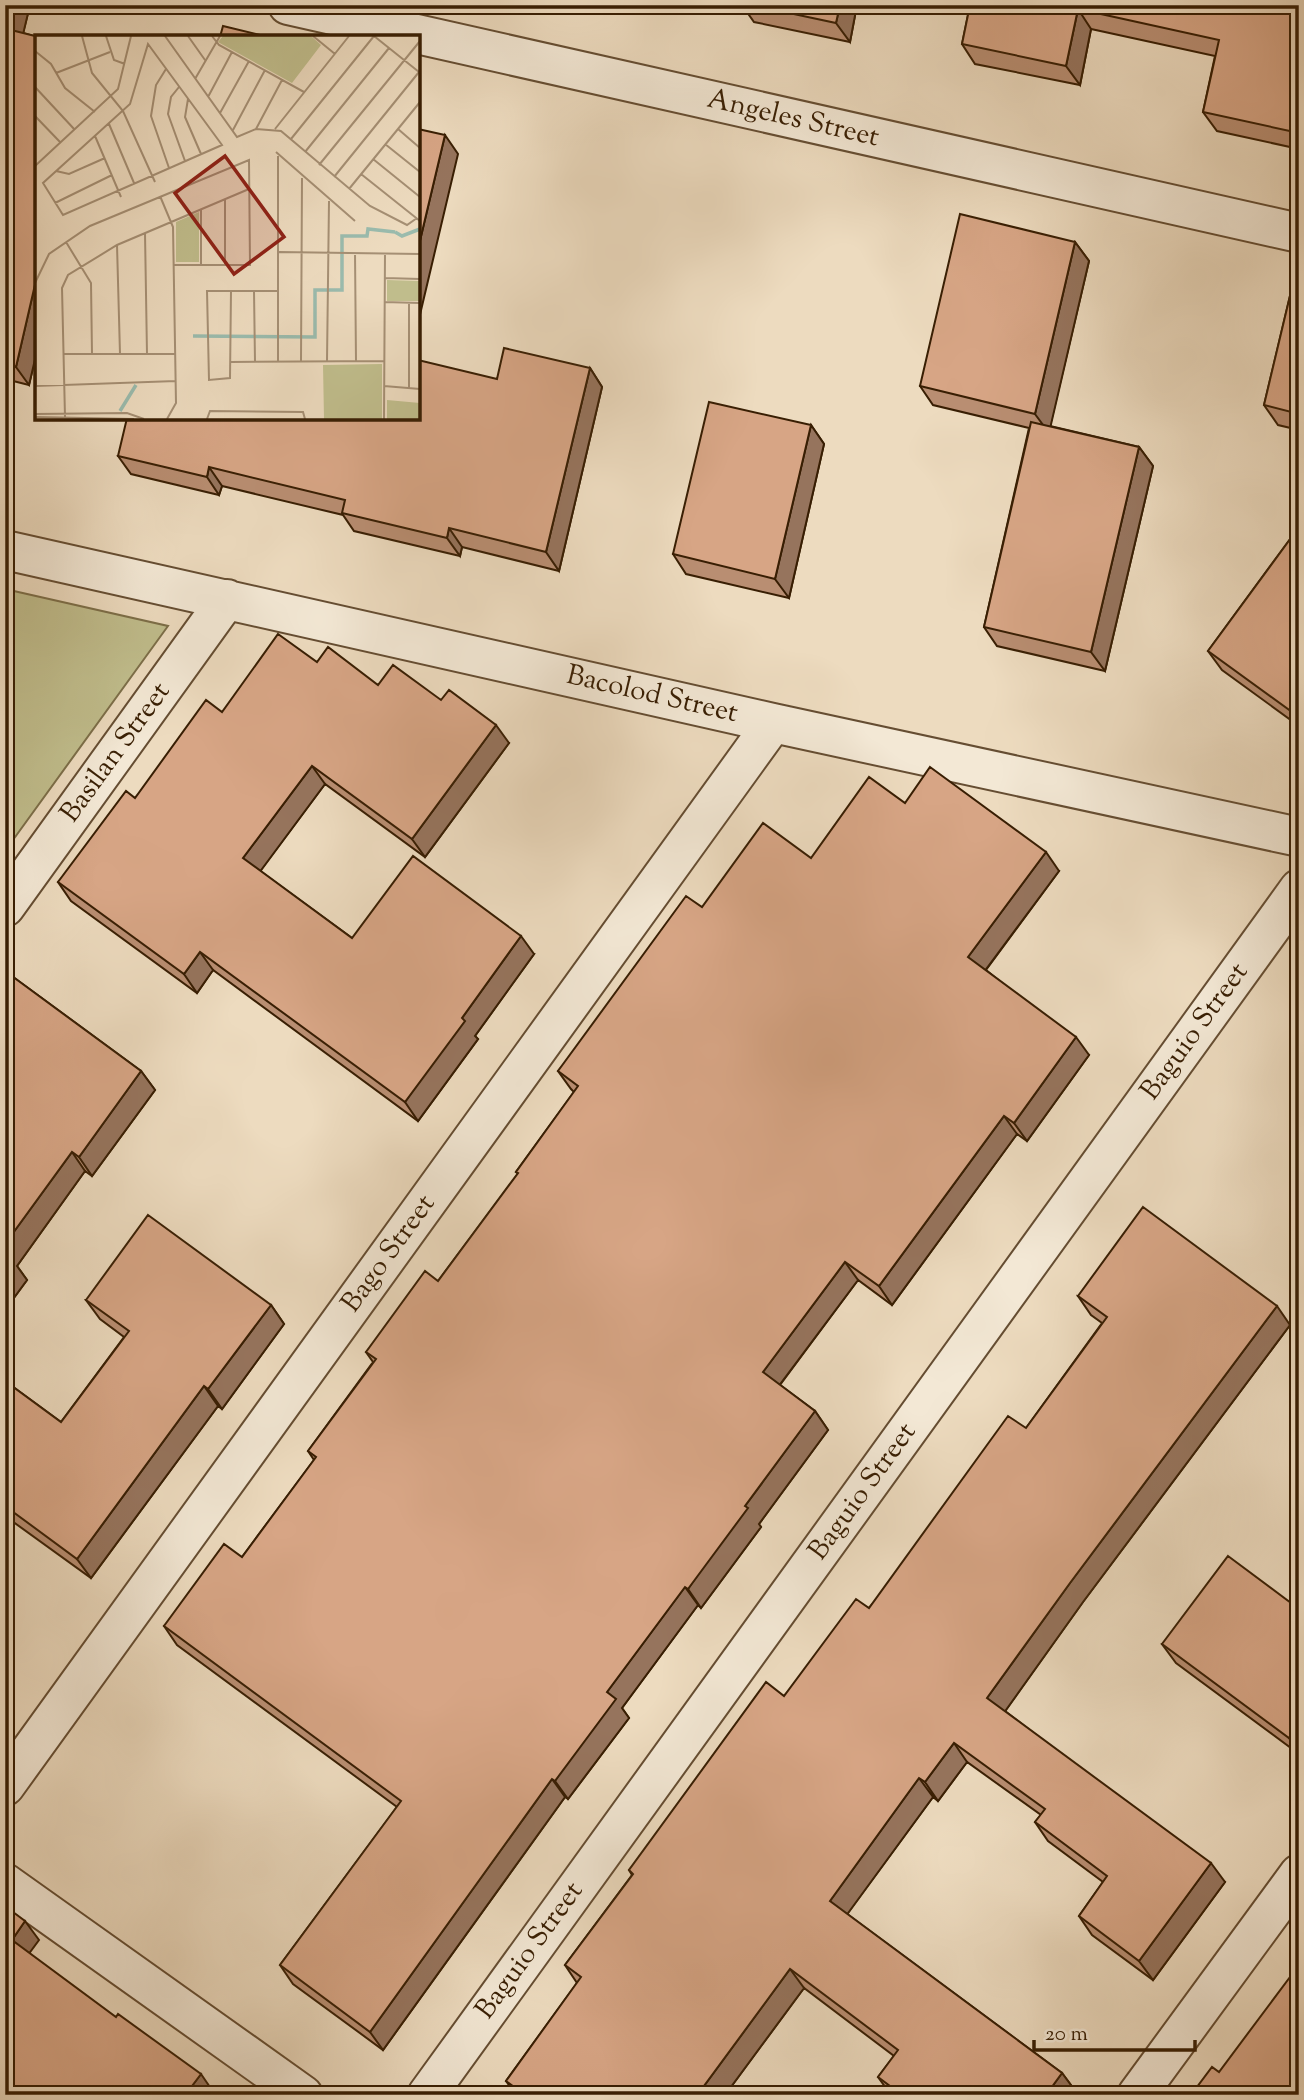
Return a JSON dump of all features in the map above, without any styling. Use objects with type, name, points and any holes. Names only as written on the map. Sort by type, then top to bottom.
[{"type":"street","name":"Angeles Street","points":[[288,5],[1299,233]]},
{"type":"street","name":"Bacolod Street","points":[[5,550],[773,723],[1299,837]]},
{"type":"street","name":"Basilan Street","points":[[5,907],[227,599]]},
{"type":"street","name":"Bago Street","points":[[5,1786],[773,723]]},
{"type":"street","name":"Baguio Street","points":[[427,2095],[1299,889]]},
{"type":"street","points":[[1138,2095],[1299,1874]]},
{"type":"street","points":[[5,1883],[303,2095]]},
{"type":"shaded area","points":[[5,589],[168,626],[5,851]]},
{"type":"building","points":[[5,5],[12,5],[7,29],[35,36],[35,285],[16,367],[5,364]]},
{"type":"building","points":[[751,5],[840,5],[836,23]]},
{"type":"building","points":[[970,5],[1299,5],[1299,133],[1203,112],[1219,40],[1078,9],[1066,66],[962,44]]},
{"type":"building","points":[[223,26],[260,35],[221,35]]},
{"type":"building","points":[[420,129],[445,135],[420,241]]},
{"type":"building","points":[[960,214],[1075,242],[1035,414],[920,386]]},
{"type":"building","points":[[1299,258],[1299,414],[1264,405]]},
{"type":"building","points":[[504,348],[590,368],[546,552],[449,528],[447,538],[342,513],[345,500],[209,467],[207,477],[118,456],[127,420],[420,420],[420,360],[497,379]]},
{"type":"building","points":[[709,402],[811,425],[775,579],[673,554]]},
{"type":"building","points":[[1031,422],[1139,447],[1091,652],[984,627]]},
{"type":"building","points":[[1299,527],[1299,717],[1208,651]]},
{"type":"building","points":[[278,634],[317,662],[328,647],[378,685],[393,665],[441,700],[449,690],[496,725],[412,839],[312,766],[243,858],[352,938],[413,856],[521,936],[462,1018],[465,1021],[405,1102],[200,952],[184,974],[58,882],[126,791],[135,798],[206,700],[222,712]]},
{"type":"building","points":[[930,767],[1046,852],[968,957],[1076,1037],[1014,1123],[1004,1116],[879,1286],[845,1262],[763,1372],[815,1411],[745,1506],[748,1508],[607,1692],[616,1699],[555,1781],[552,1779],[370,2032],[280,1965],[401,1801],[164,1626],[224,1544],[242,1557],[316,1457],[308,1451],[376,1359],[366,1352],[425,1271],[438,1281],[518,1173],[516,1172],[578,1086],[558,1071],[686,896],[702,907],[763,823],[811,858],[869,777],[905,803]]},
{"type":"building","points":[[5,971],[141,1071],[79,1157],[72,1152],[5,1244]]},
{"type":"building","points":[[1143,1207],[1277,1306],[987,1698],[1211,1863],[1139,1961],[1079,1916],[1107,1876],[1035,1822],[1045,1809],[954,1743],[925,1782],[919,1778],[830,1901],[1062,2073],[1046,2095],[902,2095],[878,2077],[898,2050],[790,1969],[704,2086],[712,2091],[710,2095],[525,2095],[506,2081],[581,1977],[565,1965],[633,1874],[629,1870],[766,1682],[784,1696],[856,1599],[869,1608],[1008,1416],[1026,1428],[1107,1317],[1078,1296]]},
{"type":"building","points":[[148,1215],[271,1305],[208,1389],[204,1386],[77,1559],[5,1506],[5,1381],[61,1422],[129,1331],[86,1300]]},
{"type":"building","points":[[5,1255],[13,1261],[5,1272]]},
{"type":"building","points":[[1299,1421],[1299,1433],[1293,1429]]},
{"type":"building","points":[[1228,1556],[1299,1609],[1299,1725],[1289,1738],[1162,1644]]},
{"type":"building","points":[[5,1906],[25,1921],[12,1940],[116,2017],[118,2014],[201,2074],[192,2086],[203,2095],[5,2095]]},
{"type":"building","points":[[1296,1969],[1299,1971],[1299,2095],[1191,2095],[1212,2067],[1219,2072]]}]
